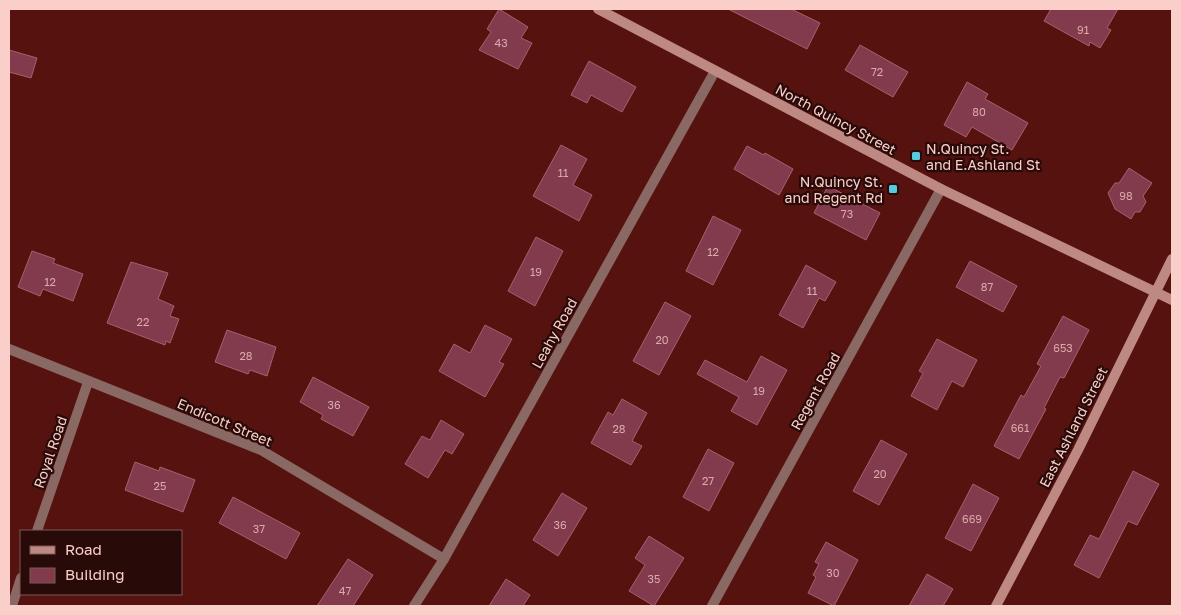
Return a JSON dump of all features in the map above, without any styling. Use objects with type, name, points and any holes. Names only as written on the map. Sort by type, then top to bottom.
[{"type":"main road","name":"North Quincy Street","points":[[598,9],[941,189],[1172,300]]},
{"type":"main road","name":"East Ashland Street","points":[[996,606],[1078,450],[1172,259]]},
{"type":"street","name":"Leahy Road","points":[[414,606],[444,559],[715,71]]},
{"type":"street","name":"Regent Road","points":[[712,606],[941,189]]},
{"type":"street","name":"Endicott Street","points":[[9,349],[261,450],[444,559]]},
{"type":"street","name":"Royal Road","points":[[37,530],[88,382]]},
{"type":"street","points":[[12,606],[20,581]]},
{"type":"building","points":[[499,9],[528,27],[521,38],[532,43],[518,69],[479,50],[491,32],[487,29]]},
{"type":"building","points":[[728,9],[791,9],[820,23],[807,49]]},
{"type":"building","points":[[1051,9],[1118,9],[1107,28],[1111,30],[1100,48],[1090,42],[1089,46],[1044,21]]},
{"type":"building","points":[[860,45],[908,72],[893,97],[845,70]]},
{"type":"building","points":[[9,50],[37,58],[31,78],[9,72]]},
{"type":"building","points":[[589,61],[636,87],[622,112],[591,95],[587,103],[571,95]]},
{"type":"building","points":[[967,82],[988,94],[985,99],[1028,123],[1012,150],[972,127],[966,137],[944,125]]},
{"type":"building","points":[[561,145],[587,159],[573,185],[592,195],[579,221],[533,196]]},
{"type":"building","points":[[747,146],[764,155],[765,153],[793,169],[779,195],[734,169]]},
{"type":"building","points":[[1129,168],[1152,183],[1143,196],[1146,202],[1140,212],[1135,212],[1131,219],[1115,209],[1108,193],[1115,183],[1119,183]]},
{"type":"building","points":[[828,186],[880,213],[866,240],[814,213]]},
{"type":"building","points":[[713,216],[741,230],[713,285],[686,271]]},
{"type":"building","points":[[536,237],[563,251],[535,306],[508,291]]},
{"type":"building","points":[[32,251],[55,259],[53,263],[83,274],[73,301],[43,289],[40,296],[18,287]]},
{"type":"building","points":[[970,261],[1017,286],[1003,312],[956,287]]},
{"type":"building","points":[[131,262],[168,273],[158,299],[174,306],[170,316],[179,319],[170,343],[166,341],[165,345],[107,323]]},
{"type":"building","points":[[806,265],[836,282],[825,301],[819,298],[803,328],[779,315]]},
{"type":"building","points":[[665,302],[691,316],[659,375],[633,361]]},
{"type":"building","points":[[1063,316],[1089,330],[1064,378],[1060,377],[1044,408],[1046,409],[1019,459],[994,446],[1021,395],[1024,397],[1041,366],[1037,364]]},
{"type":"building","points":[[485,325],[512,339],[499,362],[504,364],[485,397],[439,371],[454,344],[470,353]]},
{"type":"building","points":[[227,330],[276,347],[267,376],[250,370],[248,374],[215,362]]},
{"type":"building","points":[[937,339],[977,360],[963,387],[952,381],[937,410],[911,396],[923,373],[919,371]]},
{"type":"building","points":[[761,356],[787,370],[757,425],[731,411],[739,397],[697,374],[705,360],[747,382]]},
{"type":"building","points":[[313,377],[369,407],[353,436],[321,419],[323,415],[300,402]]},
{"type":"building","points":[[622,399],[647,413],[632,441],[642,446],[631,465],[591,443],[608,412],[613,415]]},
{"type":"building","points":[[441,420],[464,434],[452,454],[445,450],[428,478],[405,464],[422,436],[430,440]]},
{"type":"building","points":[[881,440],[907,454],[879,505],[853,491]]},
{"type":"building","points":[[708,449],[734,463],[709,511],[683,497]]},
{"type":"building","points":[[135,462],[159,471],[160,467],[195,480],[183,512],[125,490]]},
{"type":"building","points":[[1133,471],[1159,484],[1137,525],[1128,521],[1099,578],[1074,565],[1090,535],[1099,539]]},
{"type":"building","points":[[973,484],[999,498],[971,551],[945,538]]},
{"type":"building","points":[[562,493],[587,508],[558,556],[533,540]]},
{"type":"building","points":[[233,497],[300,533],[286,559],[219,523]]},
{"type":"building","points":[[649,536],[684,558],[654,606],[629,591],[645,565],[635,558]]},
{"type":"building","points":[[826,542],[858,560],[834,606],[808,593],[816,577],[813,575],[819,564],[815,562]]},
{"type":"building","points":[[348,559],[373,575],[353,606],[317,606]]},
{"type":"building","points":[[927,574],[953,589],[943,606],[909,606]]},
{"type":"building","points":[[506,579],[530,595],[523,606],[489,606]]},
{"type":"place","name":"N.Quincy St. and E.Ashland St","points":[[916,156]]},
{"type":"place","name":"N.Quincy St. and Regent Rd","points":[[893,189]]}]
